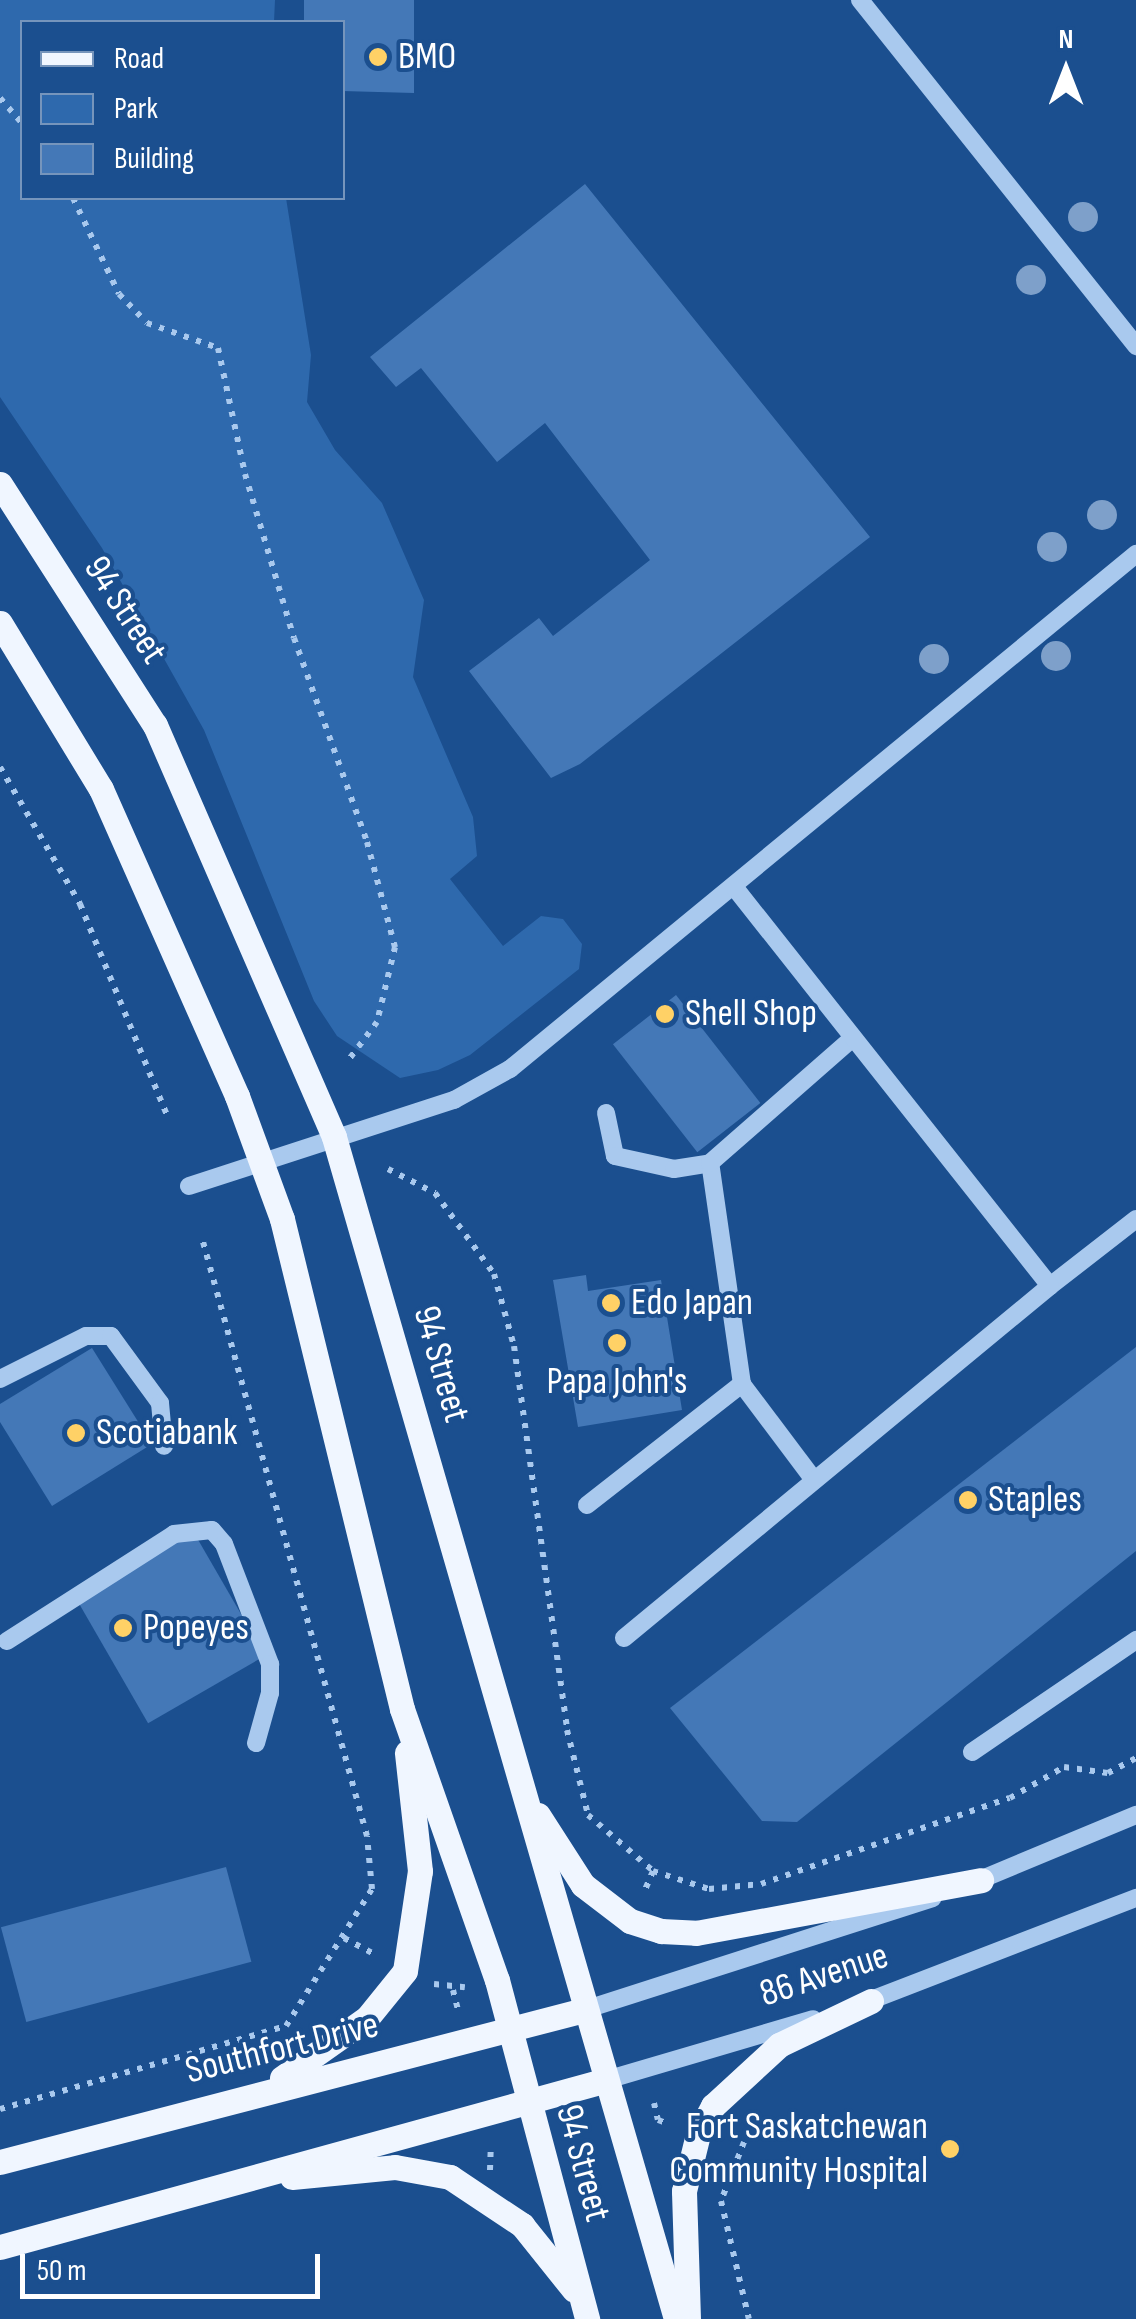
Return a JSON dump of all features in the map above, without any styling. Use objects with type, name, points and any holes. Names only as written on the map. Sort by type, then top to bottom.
[{"type":"main road","name":"94 Street","points":[[0,484],[155,725],[334,1137],[526,1796],[604,2081],[676,2319]]},
{"type":"main road","name":"94 Street","points":[[0,623],[101,789],[282,1219],[402,1708],[509,2030],[583,2308]]},
{"type":"main road","points":[[266,2090],[358,2026],[405,1971],[415,1940],[420,1870],[402,1708]]},
{"type":"main road","points":[[526,1796],[583,1884],[630,1921],[661,1932],[696,1933],[981,1880]]},
{"type":"main road","points":[[688,2319],[684,2190],[698,2134],[714,2106],[780,2045],[871,2001]]},
{"type":"main road","name":"Southfort Drive","points":[[0,2162],[584,2010]]},
{"type":"main road","name":"86 Avenue","points":[[528,2100],[604,2081]]},
{"type":"main road","points":[[0,2247],[528,2100]]},
{"type":"main road","points":[[198,2189],[416,2167],[450,2177],[522,2225],[583,2308]]},
{"type":"street","points":[[860,0],[1136,346]]},
{"type":"street","points":[[189,1186],[480,1088],[734,888],[814,814],[1136,554]]},
{"type":"street","points":[[734,888],[1050,1286]]},
{"type":"street","points":[[606,1112],[615,1156],[674,1169],[710,1164],[854,1038]]},
{"type":"street","points":[[710,1164],[742,1384],[814,1480]]},
{"type":"street","points":[[624,1638],[1136,1219]]},
{"type":"street","points":[[0,1379],[86,1336],[112,1336],[160,1403],[164,1446]]},
{"type":"street","points":[[587,1505],[742,1384]]},
{"type":"street","points":[[7,1641],[174,1534],[212,1530],[224,1544],[270,1664],[270,1693],[256,1743]]},
{"type":"street","points":[[972,1752],[1136,1640]]},
{"type":"street","name":"86 Avenue","points":[[584,2010],[852,1928],[981,1880],[1136,1815]]},
{"type":"street","name":"86 Avenue","points":[[604,2081],[871,2001],[1136,1898]]},
{"type":"path","points":[[0,98],[20,121]]},
{"type":"path","points":[[74,200],[128,304],[147,323],[218,348],[245,474],[294,638],[366,842],[395,947],[377,1022],[350,1058]]},
{"type":"path","points":[[0,767],[80,904],[168,1115]]},
{"type":"path","points":[[388,1169],[434,1193],[494,1274],[514,1346],[567,1730],[588,1815],[653,1871],[709,1889],[761,1884],[1010,1798],[1064,1767],[1108,1773],[1136,1758]]},
{"type":"path","points":[[640,1901],[653,1871]]},
{"type":"path","points":[[344,1938],[384,1960]]},
{"type":"path","points":[[430,1983],[453,1990],[465,1987]]},
{"type":"path","points":[[453,1990],[458,2010]]},
{"type":"path","points":[[654,2103],[658,2120],[679,2127]]},
{"type":"path","points":[[744,2142],[721,2201],[749,2319]]},
{"type":"path","points":[[491,2145],[495,2161]]},
{"type":"green space","points":[[0,0],[275,0],[274,20],[20,20],[20,200],[286,200],[311,355],[307,402],[335,450],[382,503],[424,600],[413,677],[473,817],[477,856],[450,879],[503,946],[541,916],[563,919],[582,944],[579,969],[470,1055],[438,1070],[400,1078],[337,1036],[314,1001],[204,730],[102,548],[0,397]]},
{"type":"building","name":"BMO","points":[[304,0],[414,0],[414,93],[345,91],[345,20],[304,20]]},
{"type":"building","points":[[585,184],[870,537],[580,764],[551,778],[469,671],[539,618],[553,636],[650,560],[545,423],[497,462],[421,368],[396,387],[370,357]]},
{"type":"building","points":[[676,995],[760,1103],[697,1152],[613,1044]]},
{"type":"building","points":[[586,1275],[588,1291],[661,1280],[682,1410],[578,1427],[553,1280]]},
{"type":"building","points":[[1136,1347],[1136,1551],[797,1822],[762,1821],[670,1708]]},
{"type":"building","name":"Scotiabank","points":[[92,1348],[152,1444],[52,1506],[0,1422],[0,1404]]},
{"type":"building","points":[[193,1531],[265,1656],[148,1723],[76,1598]]},
{"type":"building","points":[[226,1867],[251,1962],[26,2022],[1,1927]]},
{"type":"place","name":"BMO","points":[[378,57]]},
{"type":"place","name":"Shell Shop","points":[[665,1014]]},
{"type":"place","name":"Edo Japan","points":[[611,1303]]},
{"type":"place","name":"Papa John's","points":[[617,1343]]},
{"type":"place","name":"Scotiabank","points":[[76,1433]]},
{"type":"place","name":"Staples","points":[[968,1500]]},
{"type":"place","name":"Popeyes","points":[[123,1628]]},
{"type":"place","name":"Fort Saskatchewan Community Hospital","points":[[950,2149]]}]
